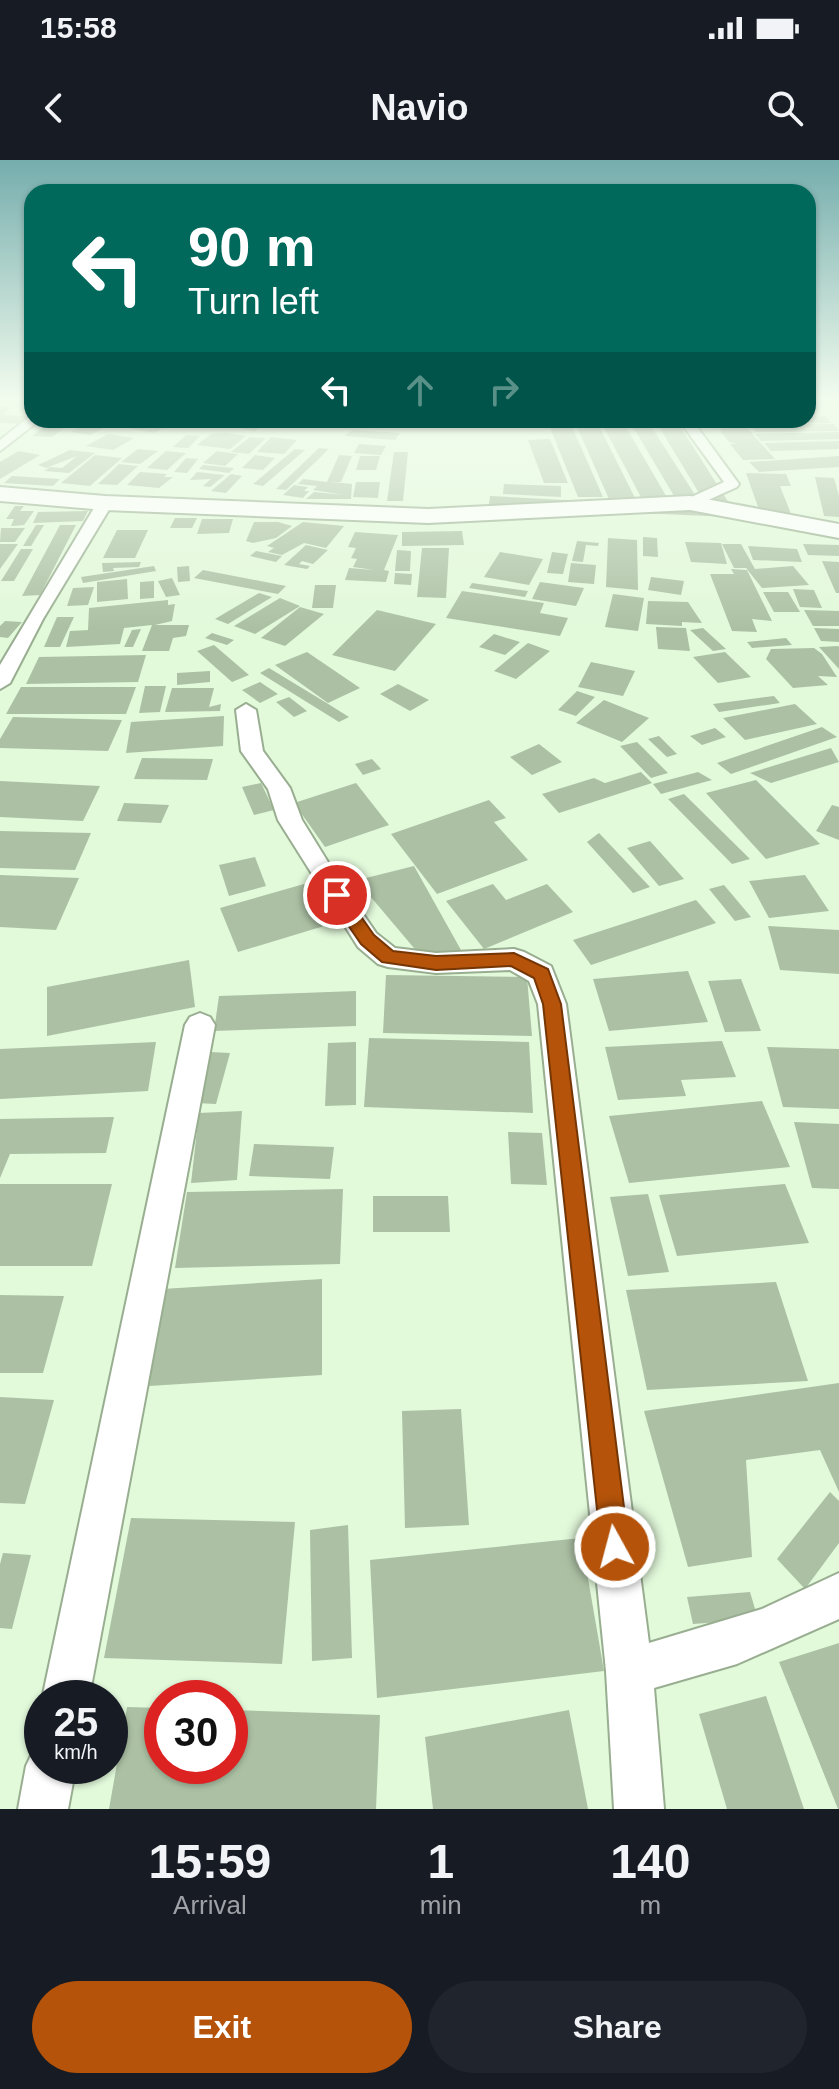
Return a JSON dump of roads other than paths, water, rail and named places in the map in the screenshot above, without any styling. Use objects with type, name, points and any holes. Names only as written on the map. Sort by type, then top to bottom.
[{"type":"main road","points":[[0,494],[105,503],[428,516],[690,503],[839,531]]},
{"type":"street","points":[[690,503],[732,484],[725,474]]},
{"type":"street","points":[[0,683],[34,619],[105,503]]},
{"type":"street","points":[[246,710],[252,751],[279,788],[290,820],[367,940],[388,957],[436,963],[514,959],[541,974],[552,1004],[629,1671],[639,1809]]},
{"type":"street","points":[[69,1680],[200,1025]]},
{"type":"street","points":[[629,1671],[710,1652],[793,1622],[839,1595]]},
{"type":"street","points":[[43,1809],[48,1784]]}]
